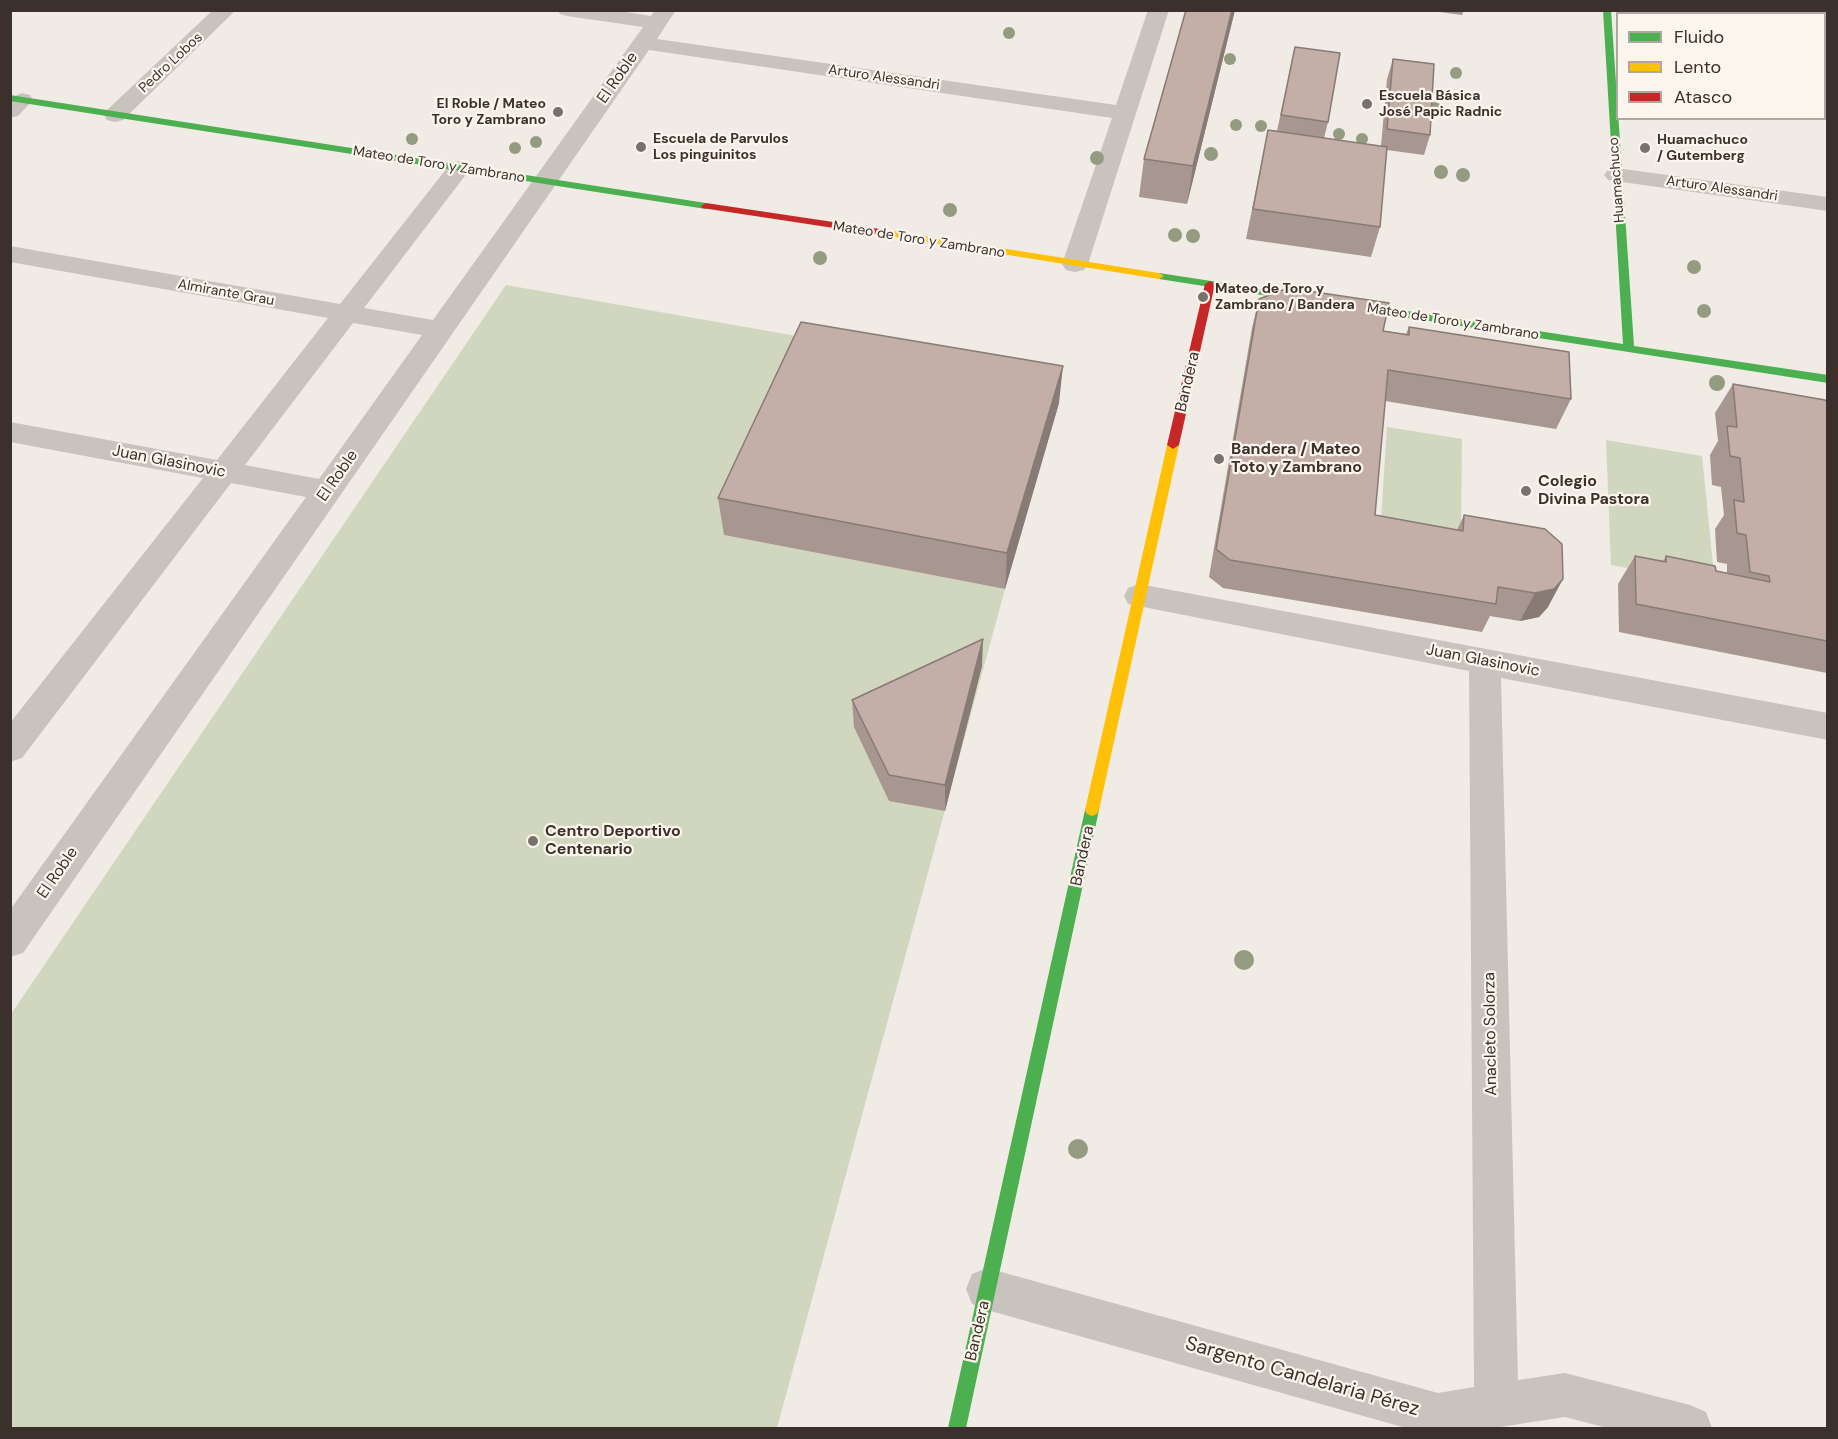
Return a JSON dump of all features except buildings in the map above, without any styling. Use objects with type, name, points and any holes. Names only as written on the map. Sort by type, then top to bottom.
[{"type":"street","name":"Pedro Lobos","points":[[115,115],[226,10]]},
{"type":"street","points":[[567,10],[662,17]]},
{"type":"street","points":[[1075,264],[1159,10]]},
{"type":"street","name":"Huamachuco","points":[[1607,10],[1613,52],[1616,175],[1629,349]]},
{"type":"street","name":"El Roble","points":[[10,941],[662,17]]},
{"type":"street","name":"Arturo Alessandri","points":[[643,43],[1125,113]]},
{"type":"street","name":"Mateo de Toro y Zambrano","points":[[14,103],[115,115],[1827,379]]},
{"type":"street","points":[[10,748],[459,168]]},
{"type":"street","name":"Arturo Alessandri","points":[[1616,175],[1827,204]]},
{"type":"street","name":"Almirante Grau","points":[[10,254],[441,330]]},
{"type":"street","name":"Bandera","points":[[957,1428],[1139,596],[1210,285]]},
{"type":"street","name":"Juan Glasinovic","points":[[10,432],[327,491]]},
{"type":"street","name":"Juan Glasinovic","points":[[1139,596],[1827,727]]},
{"type":"street","name":"Anacleto Solorza","points":[[1485,662],[1496,1406]]},
{"type":"street","name":"Sargento Candelaria Pérez","points":[[987,1289],[1438,1415],[1565,1395],[1690,1428]]},
{"type":"green space","name":"Centro Deportivo Centenario","points":[[506,285],[808,338],[724,535],[1005,589],[777,1428],[11,1428],[11,1014]]},
{"type":"green space","points":[[1387,427],[1462,439],[1461,533],[1381,520]]},
{"type":"green space","points":[[1606,440],[1702,456],[1715,584],[1611,565]]},
{"type":"traffic: fast","points":[[1607,10],[1629,349]]},
{"type":"traffic: fast","points":[[10,98],[706,206]]},
{"type":"traffic: fast","points":[[1159,276],[1828,379]]},
{"type":"traffic: fast","points":[[957,1428],[1092,810]]},
{"type":"traffic: slow","points":[[880,232],[1159,276]]},
{"type":"traffic: slow","points":[[1092,810],[1173,445]]},
{"type":"traffic: jam","points":[[706,206],[880,232]]},
{"type":"traffic: jam","points":[[1173,445],[1210,284]]},
{"type":"place","name":"Escuela Básica José Papic Radnic","points":[[1367,104]]},
{"type":"place","name":"El Roble / Mateo Toro y Zambrano","points":[[558,112]]},
{"type":"place","name":"Escuela de Parvulos Los pinguinitos","points":[[641,147]]},
{"type":"place","name":"Huamachuco / Gutemberg","points":[[1645,148]]},
{"type":"place","name":"Mateo de Toro y Zambrano / Bandera","points":[[1203,297]]},
{"type":"place","name":"Bandera / Mateo Toto y Zambrano","points":[[1219,459]]},
{"type":"place","name":"Colegio Divina Pastora","points":[[1526,491]]},
{"type":"place","name":"Centro Deportivo Centenario","points":[[533,841]]}]
